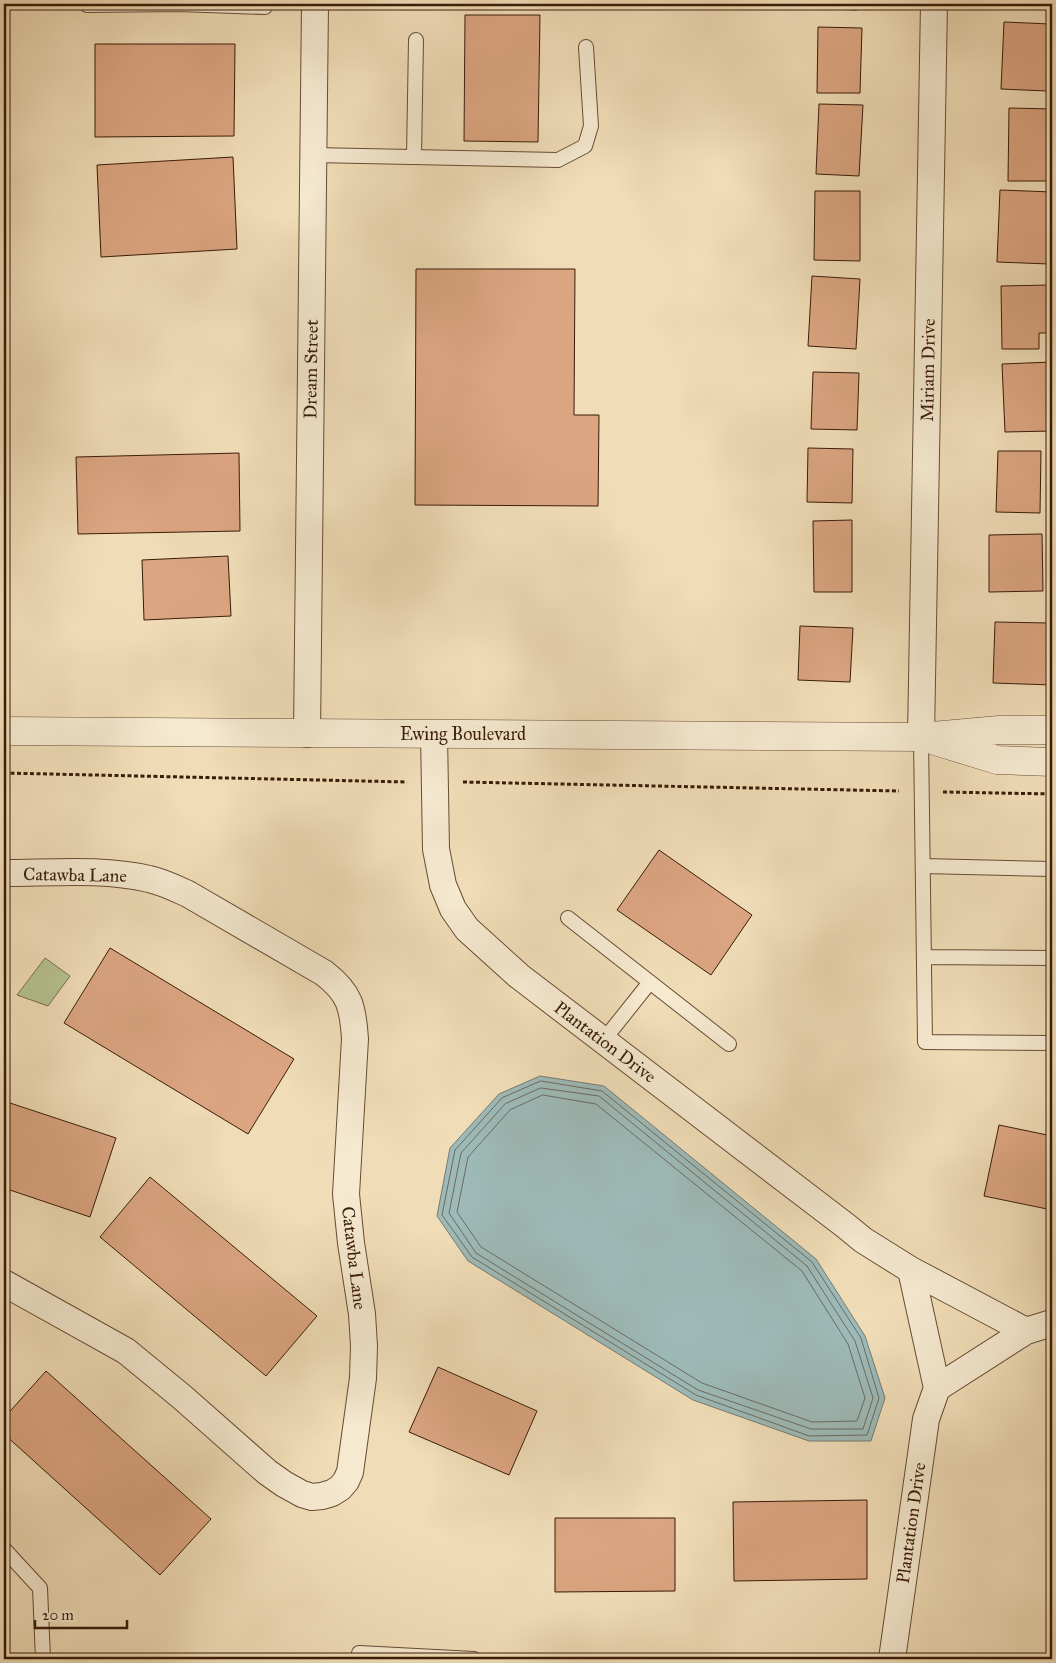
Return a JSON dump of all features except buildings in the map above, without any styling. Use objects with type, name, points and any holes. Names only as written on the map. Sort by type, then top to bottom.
[{"type":"street","name":"Dream Street","points":[[307,734],[315,4]]},
{"type":"street","name":"Miriam Drive","points":[[922,736],[934,4]]},
{"type":"street","name":"Ewing Boulevard","points":[[4,731],[922,736],[999,730],[1052,730]]},
{"type":"street","name":"Plantation Drive","points":[[434,734],[436,848],[443,885],[453,909],[467,929],[519,976],[863,1240],[911,1270],[1026,1331]]},
{"type":"street","name":"Ewing Boulevard","points":[[922,736],[997,760],[1052,762]]},
{"type":"street","name":"Catawba Lane","points":[[4,873],[116,873],[150,879],[169,885],[324,973],[337,984],[350,1004],[353,1013],[355,1038],[346,1194],[351,1243],[362,1314],[364,1346],[363,1378],[350,1472],[346,1481],[340,1488],[322,1496],[302,1494],[284,1484],[267,1472],[182,1397],[126,1351],[4,1283]]},
{"type":"street","points":[[911,1270],[937,1388],[1026,1331],[1052,1323]]},
{"type":"street","name":"Plantation Drive","points":[[892,1659],[926,1420],[937,1388]]},
{"type":"lane","points":[[86,4],[178,4],[265,7]]},
{"type":"lane","points":[[414,156],[416,40]]},
{"type":"lane","points":[[314,155],[558,160],[585,146],[591,126],[586,48]]},
{"type":"lane","points":[[922,736],[926,1042],[1052,1043]]},
{"type":"lane","points":[[923,866],[1052,869]]},
{"type":"lane","points":[[568,918],[729,1044]]},
{"type":"lane","points":[[924,957],[1052,958]]},
{"type":"lane","points":[[603,1041],[650,982]]},
{"type":"lane","points":[[4,1549],[40,1588],[43,1659]]},
{"type":"lane","points":[[359,1654],[474,1659]]},
{"type":"path","points":[[4,773],[408,782]]},
{"type":"path","points":[[466,782],[1052,794]]},
{"type":"green space","points":[[45,958],[70,976],[48,1006],[17,995]]},
{"type":"water","points":[[540,1076],[604,1086],[816,1259],[865,1336],[885,1398],[871,1441],[809,1441],[693,1400],[468,1261],[437,1216],[450,1148],[499,1094]]}]
